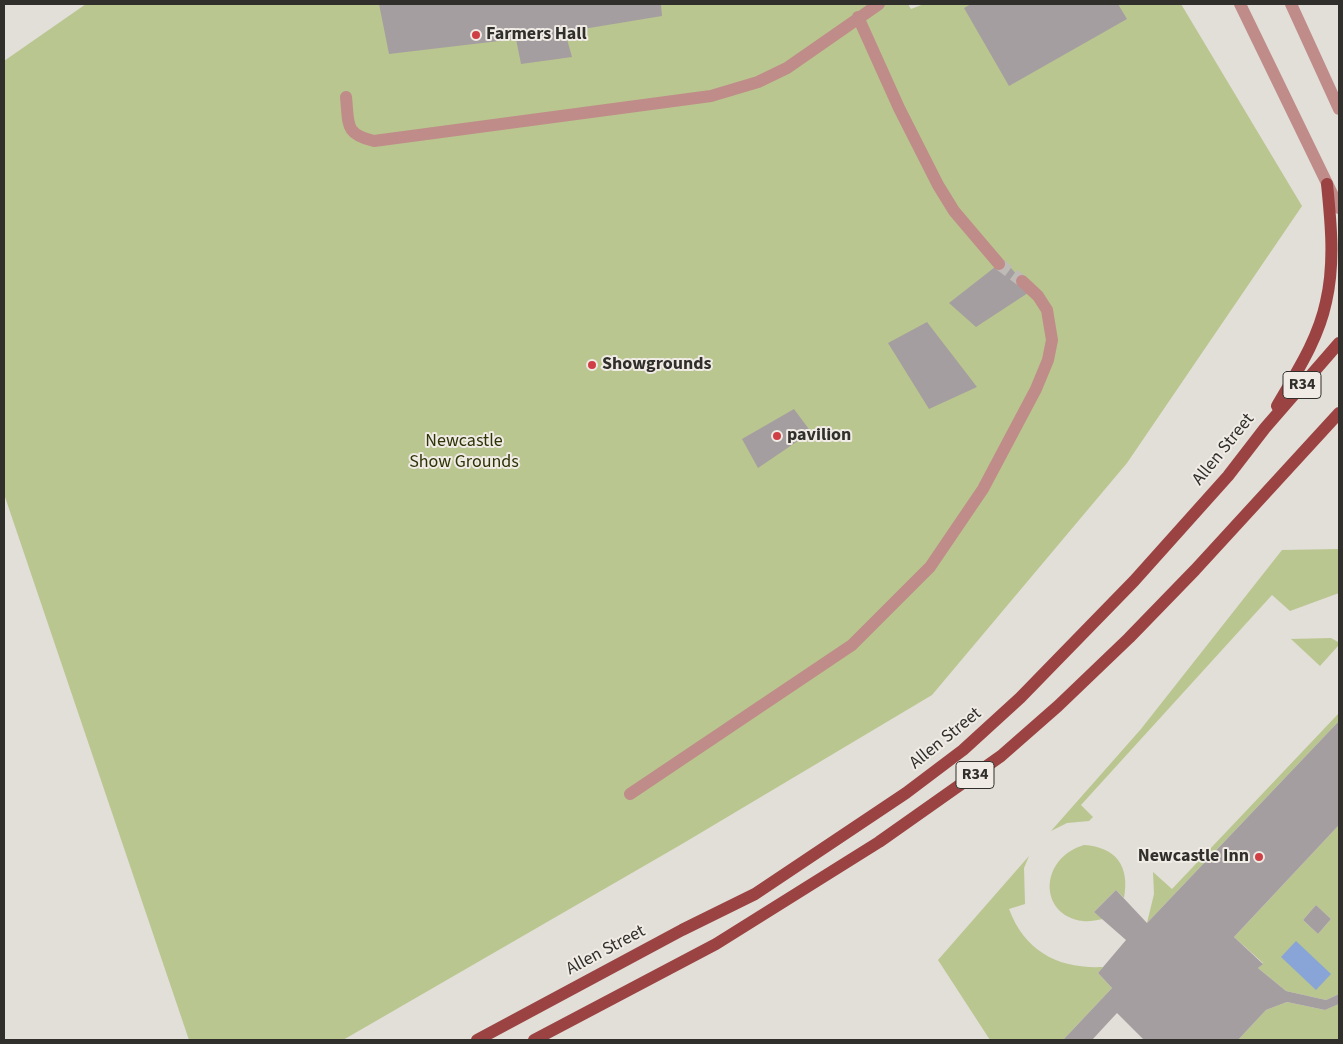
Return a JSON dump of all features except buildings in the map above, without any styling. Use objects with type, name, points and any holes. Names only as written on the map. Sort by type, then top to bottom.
[{"type":"main road","points":[[1265,428],[1311,346],[1326,303],[1331,268],[1331,235],[1327,184]]},
{"type":"main road","name":"Allen Street","points":[[477,1040],[682,930],[755,894],[906,794],[963,750],[1020,698],[1134,581],[1228,476],[1265,428],[1339,343]]},
{"type":"main road","name":"R34","points":[[534,1040],[716,944],[879,842],[1001,756],[1058,706],[1129,638],[1195,570],[1339,413]]},
{"type":"main road","points":[[1317,438],[1339,425]]},
{"type":"street","points":[[346,97],[350,129],[358,138],[374,141],[711,96],[758,82],[787,68],[879,4]]},
{"type":"street","points":[[1240,4],[1339,208]]},
{"type":"street","points":[[1291,4],[1339,109]]},
{"type":"street","points":[[858,17],[899,108],[938,184],[954,211],[999,264]]},
{"type":"street","points":[[630,794],[852,645],[930,567],[983,488],[1036,389],[1048,360],[1052,340],[1046,310],[1038,296],[1022,281]]},
{"type":"green space","name":"Newcastle Show Grounds","points":[[86,4],[908,4],[911,9],[924,4],[1181,4],[1302,206],[1127,463],[932,695],[682,844],[343,1040],[189,1040],[4,494],[4,61]]},
{"type":"green space","points":[[1339,549],[1339,593],[1290,611],[1272,595],[1081,805],[1093,817],[1089,821],[1067,823],[1051,831],[1141,729],[1282,550]]},
{"type":"green space","points":[[1331,638],[1338,642],[1338,646],[1320,666],[1291,639]]},
{"type":"green space","points":[[1339,713],[1339,721],[1147,923],[1154,894],[1153,872],[1172,889]]},
{"type":"green space","points":[[1339,825],[1339,994],[1326,1000],[1286,991],[1258,968],[1263,963],[1234,937]],"holes":[[[1316,905],[1331,919],[1318,934],[1303,920]]]},
{"type":"green space","points":[[1084,845],[1105,850],[1112,854],[1118,860],[1125,876],[1124,898],[1116,890],[1094,912],[1103,919],[1085,921],[1069,917],[1058,909],[1052,898],[1050,886],[1052,874],[1058,862],[1069,852]]},
{"type":"green space","points":[[1029,856],[1024,868],[1025,904],[1009,909],[1016,924],[1034,947],[1058,961],[1087,967],[1103,967],[1098,973],[1112,988],[1063,1040],[990,1040],[938,960]]},
{"type":"green space","points":[[1287,1002],[1325,1010],[1339,1004],[1339,1040],[1238,1040],[1266,1010]]},
{"type":"water","points":[[1296,941],[1331,974],[1316,990],[1281,957]]},
{"type":"tunnel","points":[[999,264],[1022,281]]},
{"type":"place","name":"Farmers Hall","points":[[476,35]]},
{"type":"place","name":"Showgrounds","points":[[592,365]]},
{"type":"place","name":"pavilion","points":[[777,436]]},
{"type":"place","name":"Newcastle Inn","points":[[1259,857]]}]
